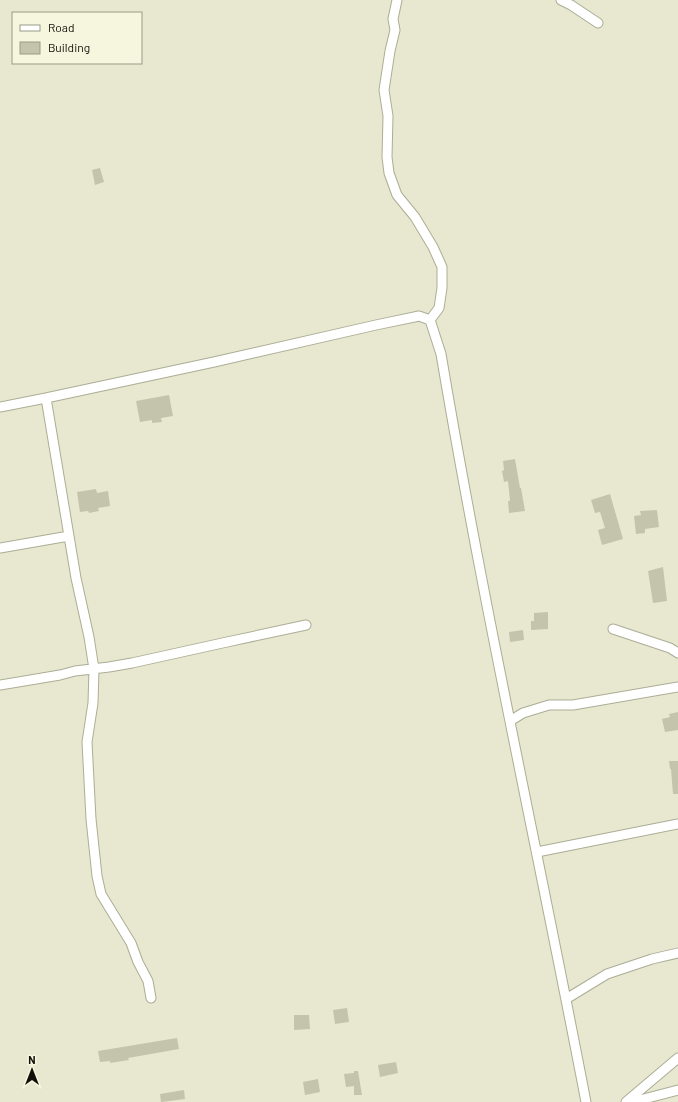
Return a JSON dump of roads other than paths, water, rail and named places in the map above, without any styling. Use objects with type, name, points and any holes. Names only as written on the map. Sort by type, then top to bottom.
[{"type":"street","points":[[397,0],[393,19],[395,30],[384,90],[388,116],[387,157],[389,174],[397,195],[415,217],[433,247],[442,267],[442,288],[439,308],[430,320]]},
{"type":"street","points":[[561,0],[598,23]]},
{"type":"street","points":[[0,407],[214,362],[419,316],[430,320]]},
{"type":"street","points":[[430,320],[441,354],[485,597],[586,1102]]},
{"type":"street","points":[[46,398],[76,578],[89,637],[94,669],[93,703],[87,742],[91,819],[97,876],[102,894],[131,943],[138,962],[148,981],[151,998]]},
{"type":"street","points":[[0,548],[69,536]]},
{"type":"street","points":[[0,684],[60,675],[75,671],[117,666],[164,657],[306,625]]},
{"type":"street","points":[[614,629],[678,652]]},
{"type":"street","points":[[510,721],[522,713],[549,705],[573,706],[678,687]]},
{"type":"street","points":[[537,852],[678,824]]},
{"type":"street","points":[[566,998],[607,974],[652,959],[678,953]]},
{"type":"street","points":[[626,1102],[678,1058]]},
{"type":"street","points":[[632,1102],[678,1090]]}]
